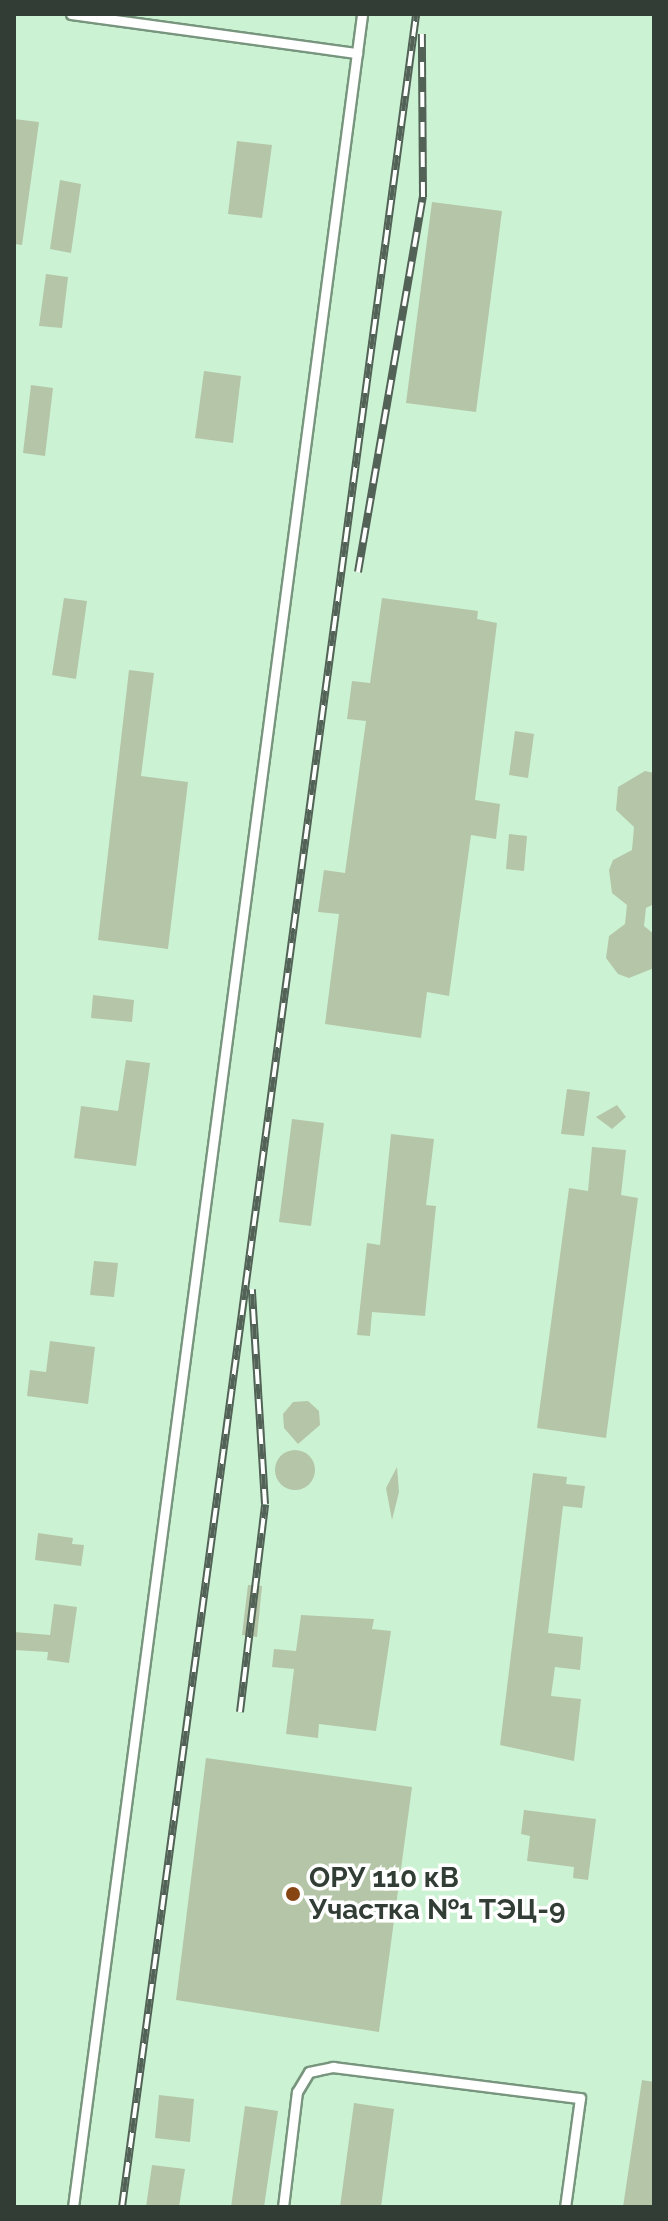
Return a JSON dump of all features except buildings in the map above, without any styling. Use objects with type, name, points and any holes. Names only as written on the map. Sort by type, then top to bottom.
[{"type":"lane","points":[[71,14],[357,53]]},
{"type":"lane","points":[[73,2207],[362,14]]},
{"type":"lane","points":[[283,2207],[297,2092],[309,2072],[333,2067],[580,2098],[565,2207]]},
{"type":"shaded area","points":[[14,14],[654,14],[654,2207],[14,2207]]},
{"type":"railway","points":[[122,2207],[416,14]]},
{"type":"railway","points":[[358,572],[423,197],[422,34]]},
{"type":"railway","points":[[240,1712],[265,1504],[252,1289]]},
{"type":"place","name":"ОРУ 110 кВ Участка №1 ТЭЦ-9","points":[[293,1894]]}]
